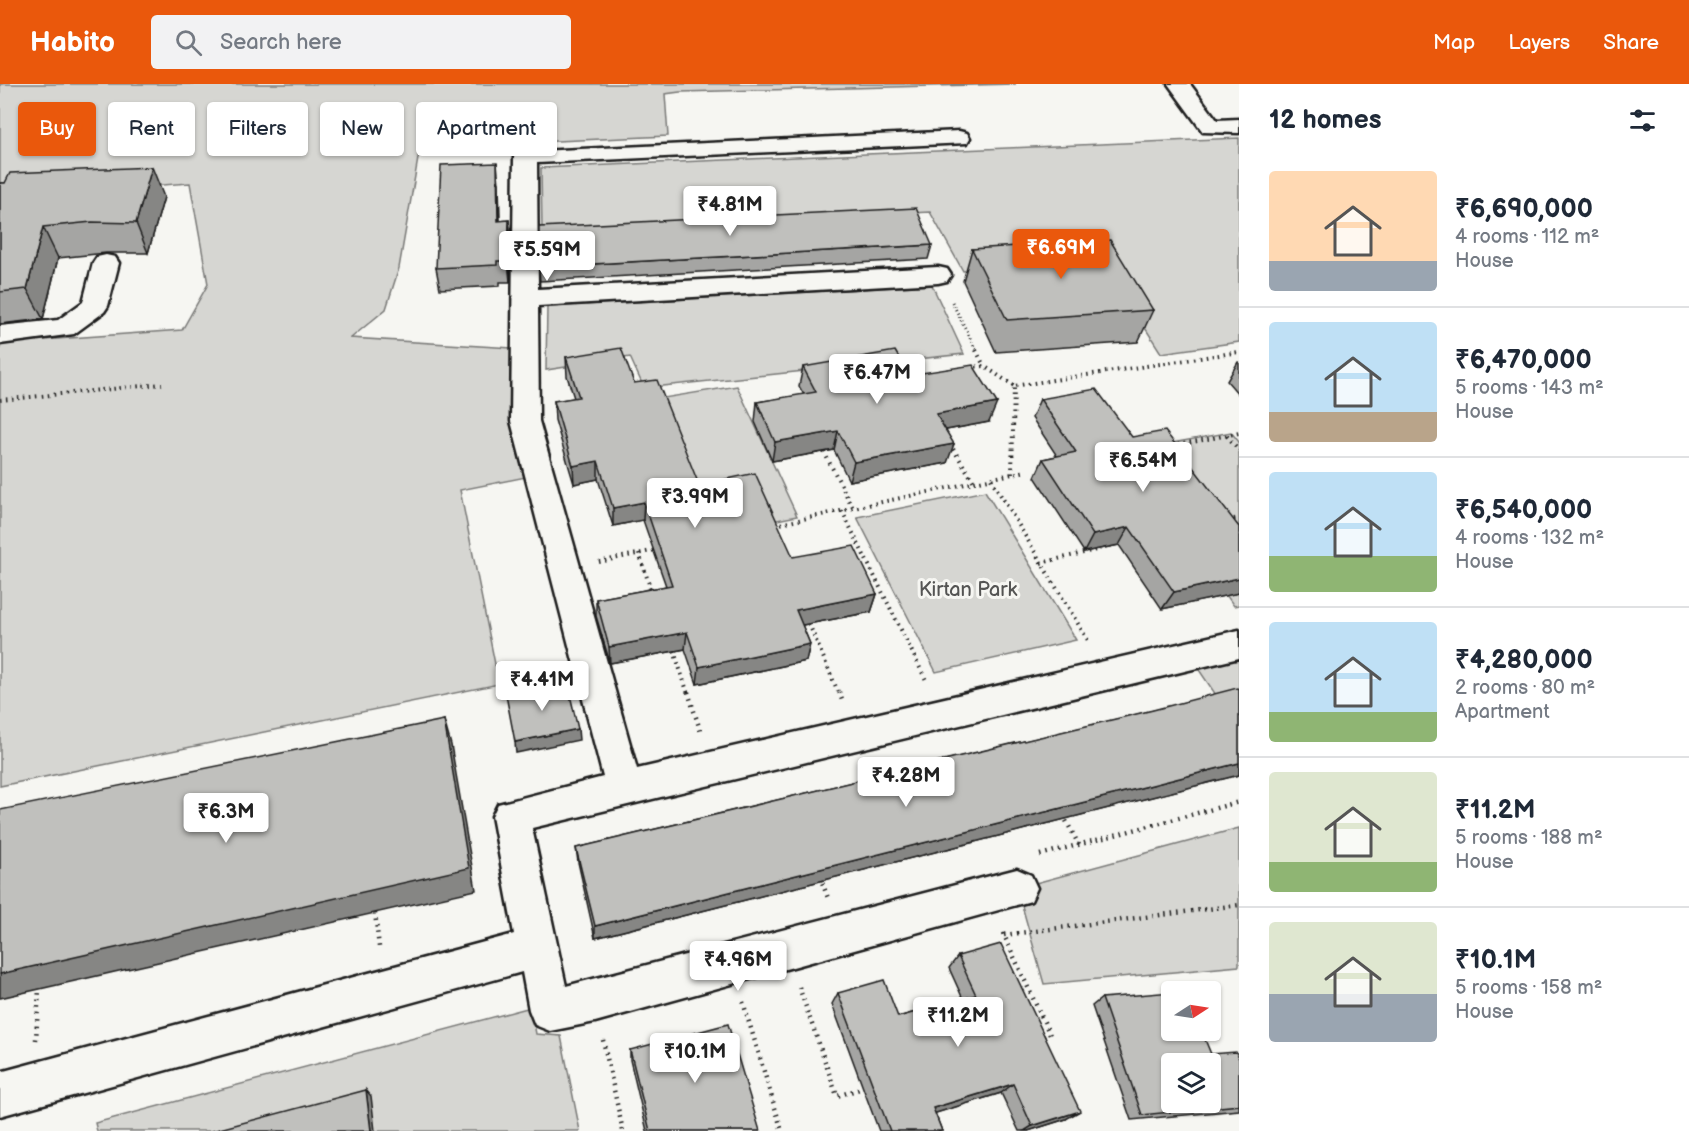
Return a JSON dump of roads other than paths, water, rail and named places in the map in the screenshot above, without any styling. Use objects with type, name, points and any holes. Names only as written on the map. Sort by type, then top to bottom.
[{"type":"street","points":[[1179,84],[1211,127],[1239,126]]},
{"type":"street","points":[[624,789],[525,420],[525,157],[959,138]]},
{"type":"street","points":[[0,335],[64,328],[95,306],[106,263]]},
{"type":"street","points":[[524,298],[938,275]]},
{"type":"street","points":[[1002,892],[595,1001],[550,1010],[511,816],[1239,644]]},
{"type":"street","points":[[0,1094],[537,948]]},
{"type":"park label","name":"Kirtan Park","points":[[968,590]]}]
